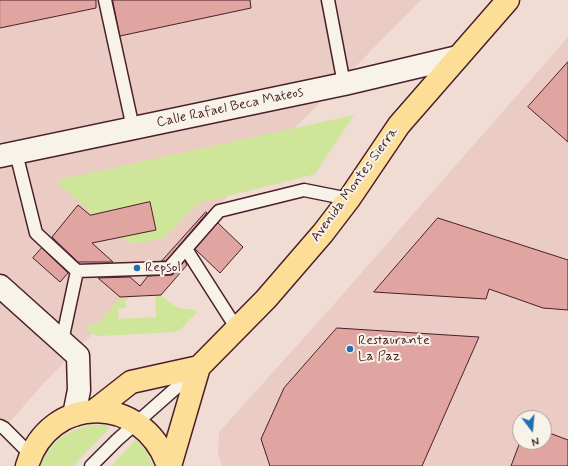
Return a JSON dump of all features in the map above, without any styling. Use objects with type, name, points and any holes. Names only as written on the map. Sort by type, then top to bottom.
[{"type":"main road","name":"Avenida Montes Sierra","points":[[169,466],[199,367],[237,330],[323,233],[349,199],[399,125],[508,0]]},
{"type":"main road","points":[[28,463],[38,442],[48,430],[60,421],[84,413],[131,382],[199,367]]},
{"type":"main road","points":[[84,413],[109,412],[137,422],[152,435],[163,451],[169,466]]},
{"type":"street","name":"Calle Rafael Beca Mateos","points":[[8,154],[344,84],[458,57]]},
{"type":"street","points":[[0,286],[62,340],[78,356],[78,390],[84,413]]},
{"type":"lane","points":[[105,0],[133,128]]},
{"type":"lane","points":[[328,0],[344,84]]},
{"type":"lane","points":[[8,154],[36,233],[77,271],[169,268],[219,211],[304,190],[349,199]]},
{"type":"lane","points":[[186,249],[237,330]]},
{"type":"lane","points":[[62,340],[77,271]]},
{"type":"lane","name":"Avenida Montes Sierra","points":[[91,466],[137,422],[199,367]]},
{"type":"lane","points":[[0,426],[4,428],[28,463]]},
{"type":"shaded area","points":[[0,0],[421,0],[43,384],[0,433]]},
{"type":"shaded area","points":[[568,37],[568,466],[222,466],[218,455],[219,432],[328,311]]},
{"type":"green space","points":[[354,115],[315,174],[204,202],[194,207],[164,238],[133,244],[121,239],[121,237],[156,230],[150,202],[119,238],[57,182],[57,180]]},
{"type":"green space","points":[[155,295],[160,295],[178,308],[195,310],[197,312],[180,330],[173,332],[100,336],[94,335],[86,329],[87,326],[98,323],[121,297],[125,297],[126,308],[118,309],[119,319],[156,317]]},
{"type":"green space","points":[[93,425],[107,425],[109,429],[73,466],[41,466],[49,450],[61,438],[75,430]]},
{"type":"green space","points":[[136,440],[148,453],[153,466],[111,466]]},
{"type":"building","points":[[0,0],[96,0],[96,8],[0,28]]},
{"type":"building","points":[[113,0],[250,0],[251,8],[120,36]]},
{"type":"building","points":[[568,62],[568,142],[528,107]]},
{"type":"building","points":[[150,202],[156,230],[92,243],[113,262],[78,262],[52,237],[78,205],[90,215]]},
{"type":"building","points":[[206,212],[207,213],[166,261],[162,261]]},
{"type":"building","points":[[438,218],[568,260],[568,310],[543,308],[489,289],[486,299],[374,292]]},
{"type":"building","points":[[218,223],[243,247],[220,273],[195,249]]},
{"type":"building","points":[[42,248],[68,273],[60,282],[33,258]]},
{"type":"building","points":[[185,261],[187,265],[161,295],[120,297],[98,278],[130,277],[140,286],[148,276],[172,275]]},
{"type":"building","points":[[337,328],[479,337],[422,466],[270,466],[261,439],[284,388]]},
{"type":"building","points":[[552,434],[568,440],[568,466],[511,466],[517,450],[552,450]]},
{"type":"place","name":"Repsol","points":[[137,268]]},
{"type":"place","name":"Restaurante La Paz","points":[[350,349]]}]
